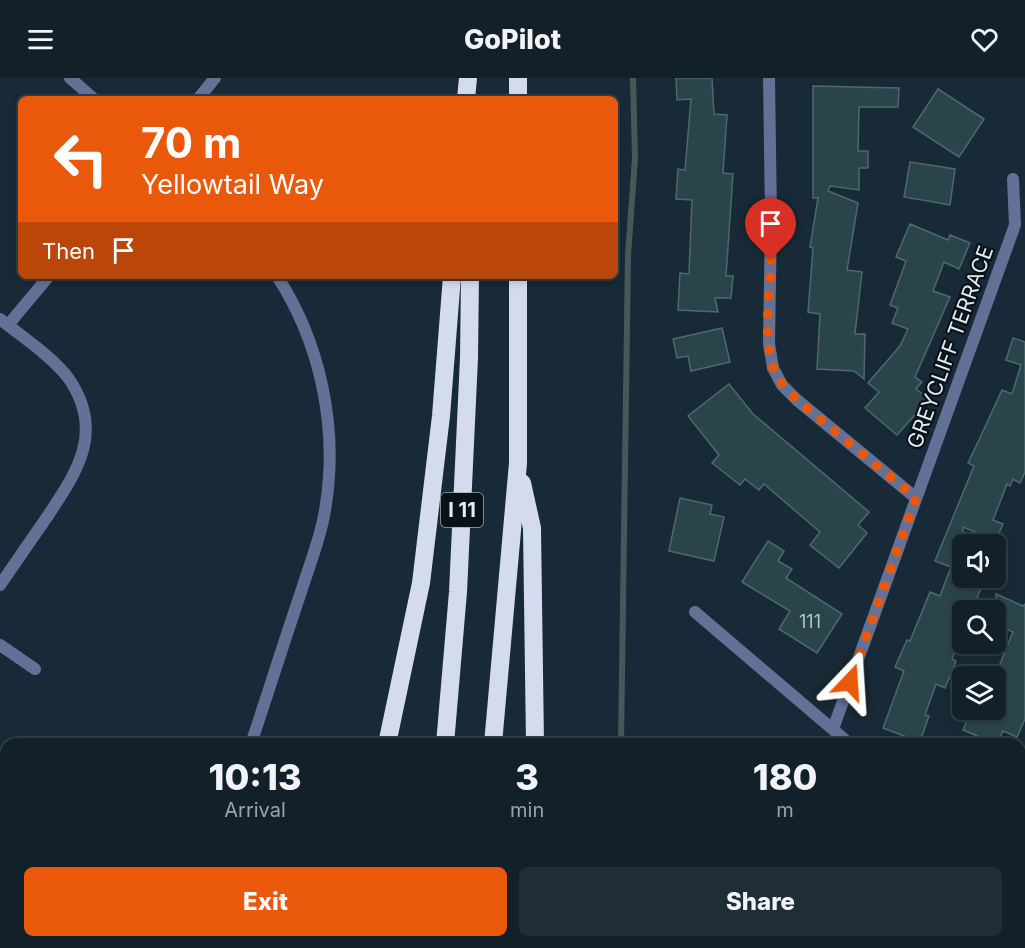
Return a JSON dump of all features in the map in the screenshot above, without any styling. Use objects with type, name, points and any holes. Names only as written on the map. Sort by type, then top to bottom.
[{"type":"highway","points":[[467,96],[468,78]]},
{"type":"highway","points":[[518,78],[518,96]]},
{"type":"highway","points":[[388,738],[421,583],[441,416],[452,279]]},
{"type":"highway","name":"I 11","points":[[446,738],[458,592],[469,358],[470,279]]},
{"type":"highway","name":"I 11","points":[[494,738],[518,464],[518,279]]},
{"type":"highway","points":[[518,464],[532,528],[535,738]]},
{"type":"street","points":[[70,78],[91,96]]},
{"type":"street","points":[[200,96],[215,78]]},
{"type":"street","points":[[769,78],[769,344],[773,368],[782,385],[797,400],[916,498]]},
{"type":"street","name":"GREYCLIFF TERRACE","points":[[833,729],[1015,225],[1013,179]]},
{"type":"street","points":[[0,585],[71,481],[83,456],[86,418],[68,378],[4,322],[46,279]]},
{"type":"street","points":[[253,738],[321,530],[327,504],[328,424],[311,346],[278,279]]},
{"type":"street","points":[[695,612],[843,738]]},
{"type":"street","points":[[0,645],[35,669]]},
{"type":"building","points":[[676,78],[712,78],[714,114],[727,115],[723,173],[733,174],[726,276],[733,276],[731,298],[715,298],[718,312],[678,310],[680,273],[689,274],[692,200],[676,199],[678,169],[685,170],[691,99],[677,100]]},
{"type":"building","points":[[813,86],[899,88],[898,107],[859,107],[858,151],[868,151],[868,168],[859,168],[859,190],[830,186],[828,191],[858,203],[847,270],[862,272],[855,334],[865,334],[864,379],[854,371],[817,369],[820,314],[808,312],[813,248],[810,247],[818,198],[813,198]]},
{"type":"building","points":[[938,89],[984,119],[959,157],[913,127]]},
{"type":"building","points":[[910,162],[955,169],[950,205],[904,197]]},
{"type":"building","points":[[910,224],[948,240],[950,235],[970,243],[959,269],[944,262],[933,291],[950,297],[915,377],[922,382],[916,389],[929,399],[897,435],[865,408],[879,392],[868,383],[900,346],[908,329],[892,323],[898,308],[890,305],[906,261],[896,257]]},
{"type":"building","points":[[722,328],[730,362],[691,371],[688,356],[677,358],[673,339]]},
{"type":"building","points":[[1013,338],[1025,342],[1025,472],[1020,483],[1013,479],[1010,486],[1007,484],[993,520],[1003,524],[999,534],[981,534],[963,527],[963,534],[952,534],[952,588],[981,588],[976,600],[952,600],[952,654],[954,654],[952,659],[956,661],[952,666],[945,688],[936,684],[925,715],[929,716],[921,738],[909,738],[883,728],[904,671],[895,667],[907,640],[910,641],[930,592],[940,596],[951,567],[935,561],[974,466],[968,463],[1002,390],[1012,394],[1021,365],[1006,360]]},
{"type":"building","points":[[729,384],[753,414],[869,512],[858,525],[867,533],[839,568],[810,545],[820,532],[764,484],[759,490],[745,479],[740,485],[712,463],[719,455],[688,416]]},
{"type":"building","points":[[680,498],[712,505],[710,514],[724,517],[714,561],[669,551]]},
{"type":"building","points":[[768,541],[784,551],[778,561],[792,569],[786,578],[842,614],[817,653],[779,629],[790,611],[742,582]]},
{"type":"building","points":[[996,594],[1023,606],[1025,604],[1025,719],[1017,737],[1003,731],[1000,738],[982,738],[963,730],[967,720],[1006,720],[1006,666],[999,666],[1013,632],[1006,629],[1006,600],[996,600]]},
{"type":"waterway","points":[[621,738],[628,255],[635,158],[633,78]]},
{"type":"route","points":[[771,260],[769,344],[773,368],[782,385],[916,498],[850,682]]}]
